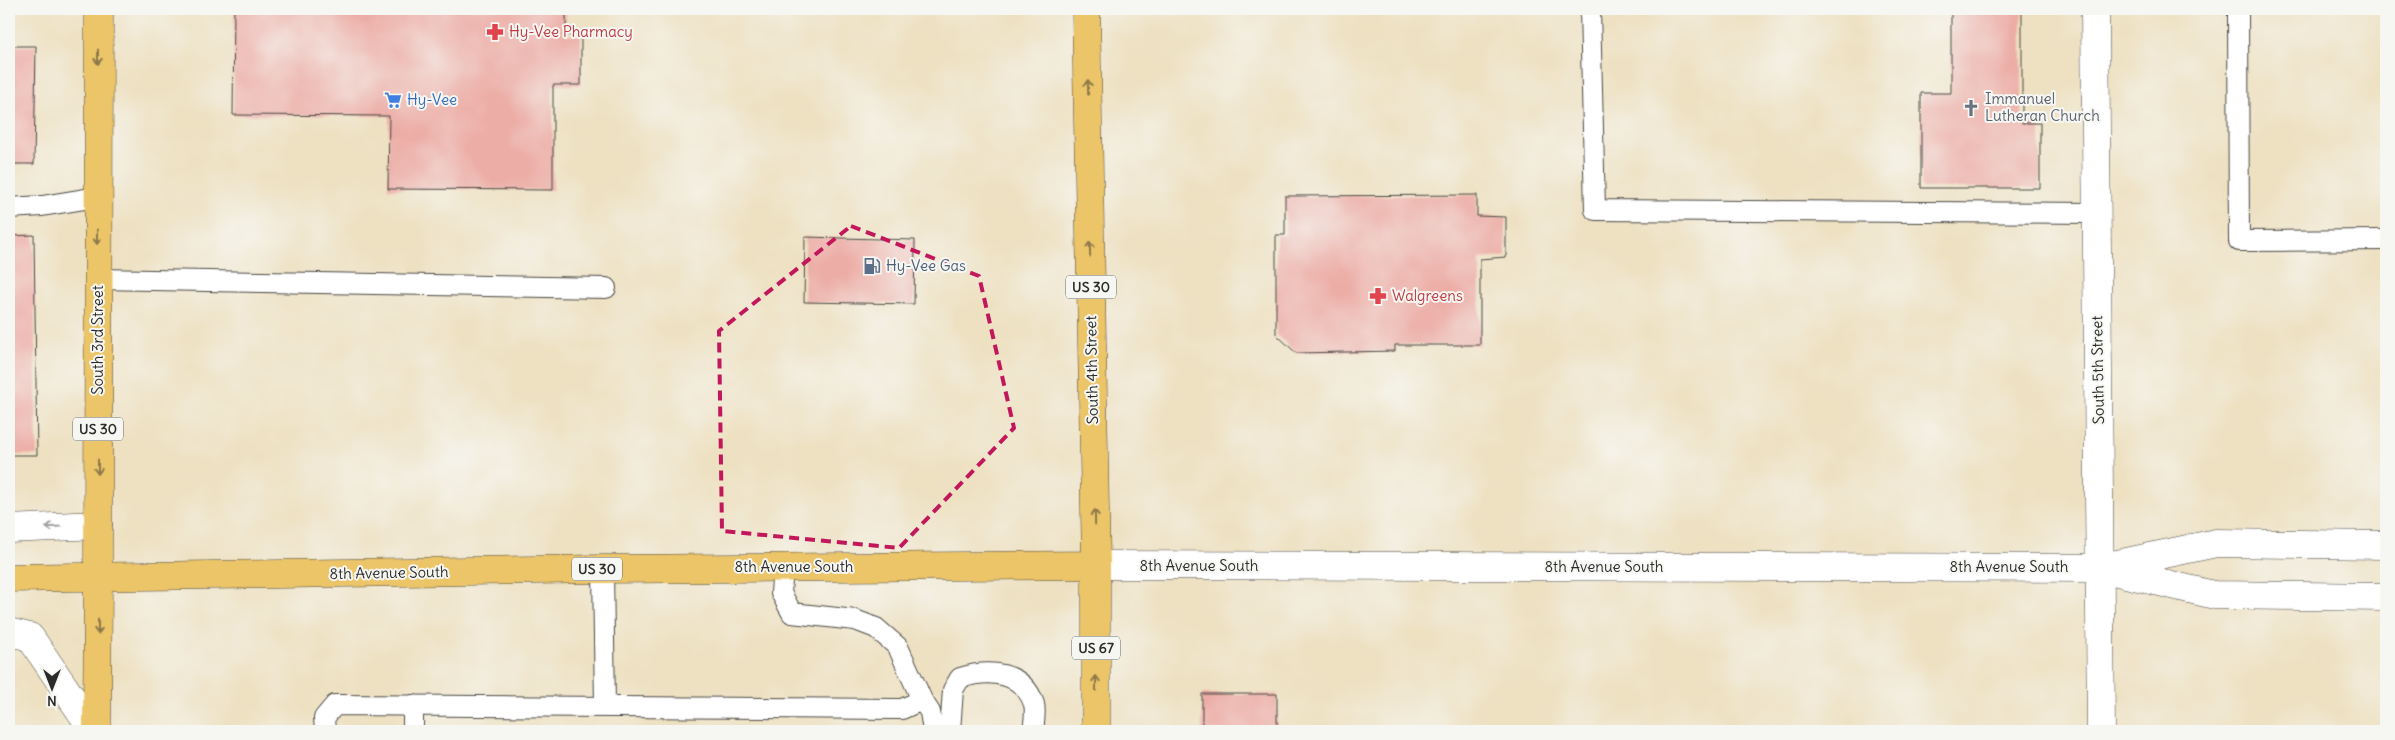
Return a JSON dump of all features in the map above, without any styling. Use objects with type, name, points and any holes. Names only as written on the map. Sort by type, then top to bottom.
[{"type":"main road","name":"South 3rd Street","points":[[96,731],[99,9]]},
{"type":"main road","name":"South 4th Street","points":[[1086,9],[1096,565],[1096,731]]},
{"type":"main road","name":"8th Avenue South","points":[[9,578],[603,569],[1096,565]]},
{"type":"street","name":"South 5th Street","points":[[2095,9],[2101,731]]},
{"type":"street","points":[[9,530],[98,525]]},
{"type":"street","name":"8th Avenue South","points":[[1096,565],[2100,568],[2216,543],[2386,545]]},
{"type":"street","points":[[2100,568],[2214,596],[2386,596]]},
{"type":"street","points":[[9,632],[30,637],[96,731]]},
{"type":"lane","points":[[1590,9],[1594,210],[2096,213]]},
{"type":"lane","points":[[2238,9],[2239,241],[2386,240]]},
{"type":"lane","points":[[9,208],[42,206],[97,197]]},
{"type":"lane","points":[[98,279],[606,288]]},
{"type":"lane","points":[[783,567],[781,593],[792,613],[855,620],[876,628],[898,647],[922,700],[930,712],[933,731]]},
{"type":"lane","points":[[603,569],[605,707]]},
{"type":"lane","points":[[950,731],[952,690],[960,678],[971,674],[995,674],[1011,676],[1024,685],[1034,705],[1033,731]]},
{"type":"lane","points":[[325,731],[324,718],[335,705],[902,709],[922,700]]},
{"type":"lane","points":[[413,705],[413,731]]},
{"type":"highlighted area","points":[[851,226],[979,276],[1014,428],[899,548],[722,531],[719,331]]},
{"type":"building","name":"Hy-Vee","points":[[234,9],[566,9],[566,35],[581,35],[581,85],[553,85],[553,190],[388,189],[389,116],[233,115]]},
{"type":"building","name":"Immanuel Lutheran Church","points":[[1951,9],[2022,9],[2022,123],[2040,123],[2040,188],[1921,188],[1921,93],[1951,93]]},
{"type":"building","points":[[9,46],[36,46],[34,164],[9,164]]},
{"type":"building","name":"Walgreens","points":[[1477,195],[1477,216],[1506,217],[1506,257],[1480,259],[1480,345],[1395,345],[1395,351],[1296,353],[1276,334],[1276,235],[1285,235],[1285,196]]},
{"type":"building","points":[[34,235],[37,455],[9,455],[9,236]]},
{"type":"building","points":[[805,237],[915,240],[914,304],[804,302]]},
{"type":"building","points":[[1202,694],[1277,694],[1277,731],[1202,731]]},
{"type":"place","name":"Hy-Vee Pharmacy","points":[[495,32]]},
{"type":"place","name":"Hy-Vee","points":[[393,100]]},
{"type":"place","name":"Immanuel Lutheran Church","points":[[1971,108]]},
{"type":"place","name":"Hy-Vee Gas","points":[[872,266]]},
{"type":"place","name":"Walgreens","points":[[1378,296]]}]
